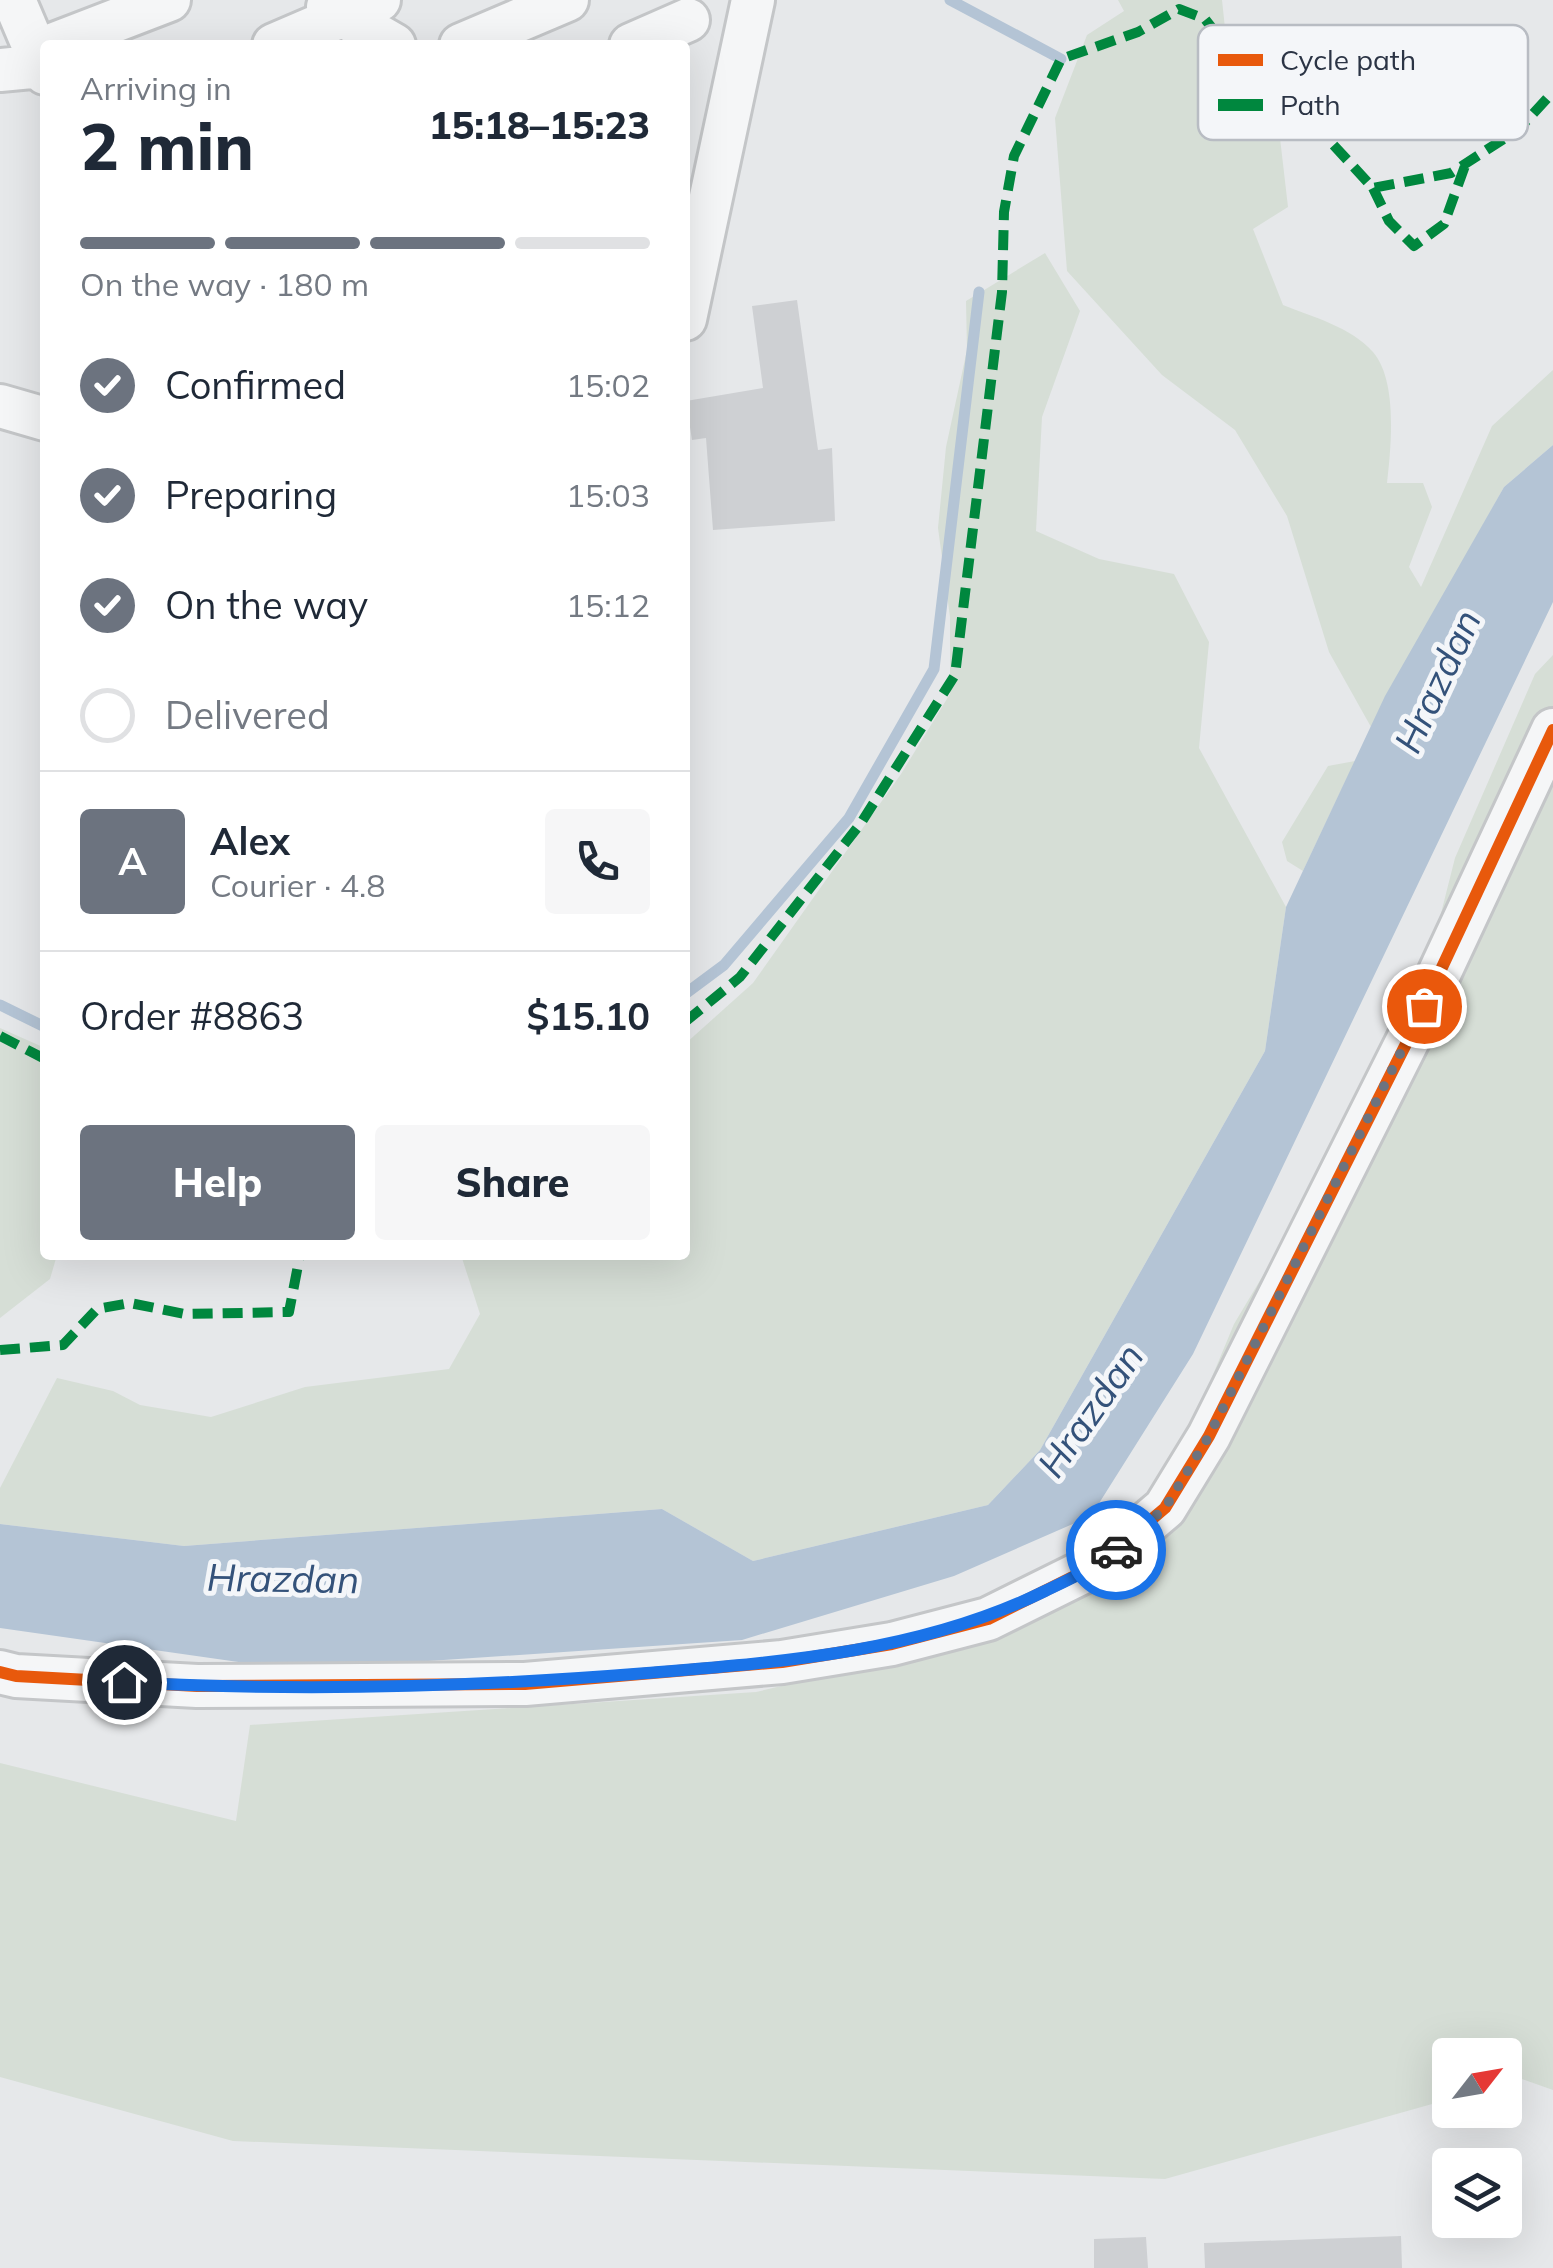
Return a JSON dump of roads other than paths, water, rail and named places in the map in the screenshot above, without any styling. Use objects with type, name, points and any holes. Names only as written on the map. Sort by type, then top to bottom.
[{"type":"street","points":[[14,0],[37,59]]},
{"type":"street","points":[[80,40],[169,0]]},
{"type":"street","points":[[473,40],[567,0]]},
{"type":"street","points":[[690,295],[752,0]]},
{"type":"street","points":[[283,40],[346,5],[388,40]]},
{"type":"street","points":[[643,40],[688,22]]},
{"type":"street","points":[[0,406],[40,418]]},
{"type":"street","points":[[0,1672],[197,1686],[505,1684],[782,1662],[892,1644],[988,1619],[1099,1564],[1165,1508],[1209,1436],[1409,1038],[1553,730]]},
{"type":"water","name":"Hrazdan","points":[[1553,445],[1553,602],[1193,1354],[1091,1516],[954,1576],[742,1640],[295,1670],[0,1628],[0,1524],[184,1546],[662,1509],[753,1561],[988,1505],[1040,1450],[1265,1051],[1286,907],[1385,696],[1504,487]]},
{"type":"waterway","points":[[950,0],[1061,59]]},
{"type":"waterway","points":[[690,990],[724,965],[849,818],[934,669],[979,292]]},
{"type":"waterway","points":[[0,1005],[40,1025]]}]
